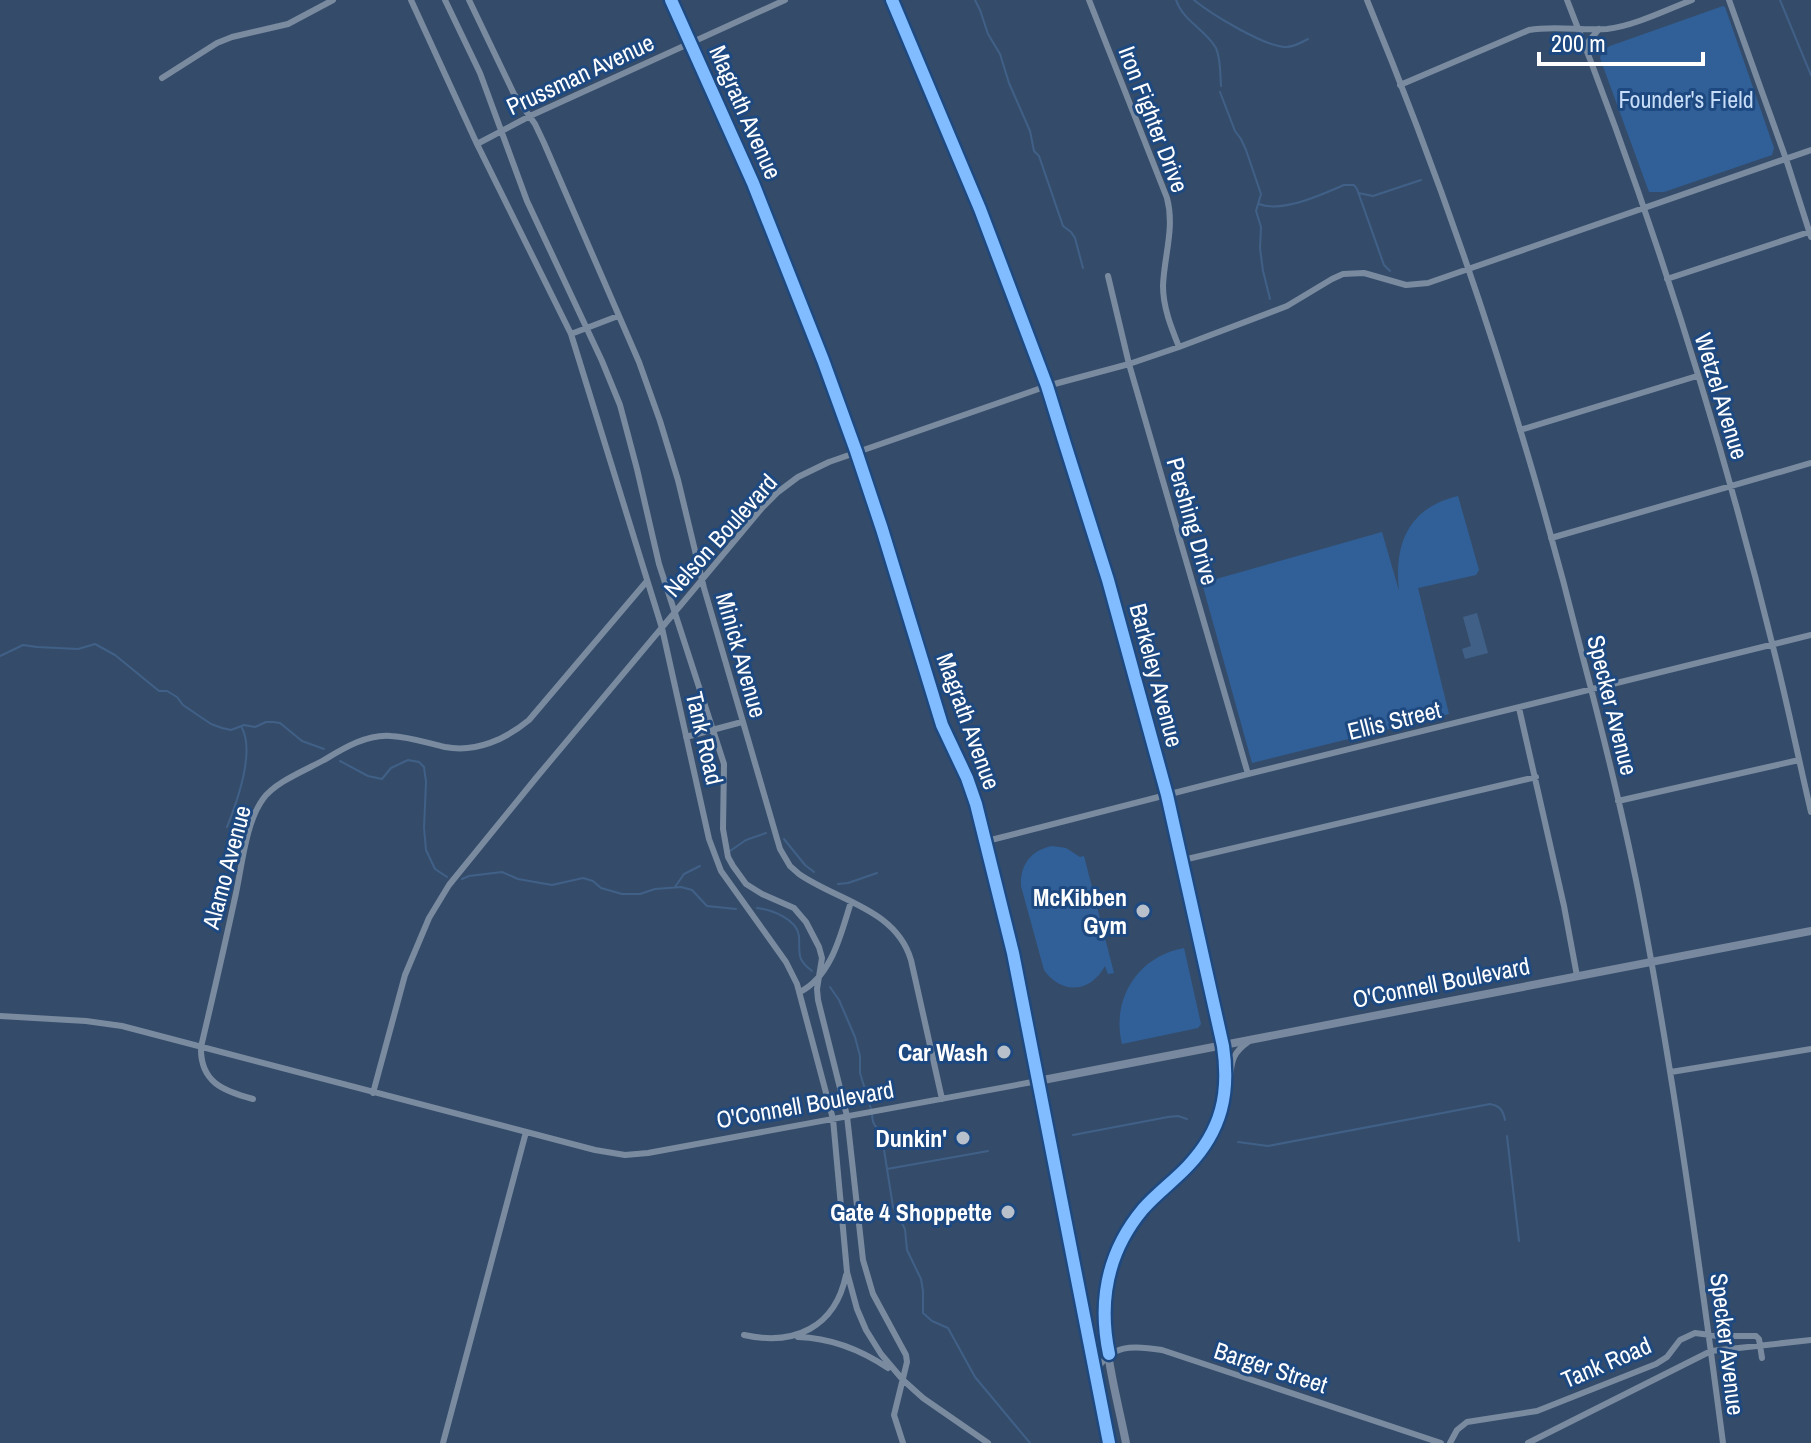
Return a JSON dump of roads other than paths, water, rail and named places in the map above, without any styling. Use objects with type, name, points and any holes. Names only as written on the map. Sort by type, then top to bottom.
[{"type":"main road","name":"Magrath Avenue","points":[[671,0],[753,183],[856,451],[942,725],[967,778],[987,841],[1013,953],[1109,1443]]},
{"type":"main road","name":"Barkeley Avenue","points":[[892,0],[980,209],[1047,386],[1108,580],[1167,795],[1223,1046],[1226,1067],[1224,1098],[1217,1124],[1188,1166],[1140,1213],[1124,1236],[1109,1272],[1104,1327],[1126,1443]]},
{"type":"main road","name":"O'Connell Boulevard","points":[[1038,1081],[1811,931]]},
{"type":"street","points":[[162,78],[225,40],[288,24],[333,0]]},
{"type":"street","name":"Tank Road","points":[[411,0],[477,144],[571,334],[662,628],[716,861],[790,969],[800,992],[833,1119],[847,1272],[857,1309],[866,1330],[893,1371],[934,1407],[988,1443]]},
{"type":"street","points":[[445,0],[480,73],[527,201],[612,383],[626,423],[659,564],[724,764],[723,829],[728,857],[746,884],[801,914],[819,947],[822,958],[818,1000],[847,1116],[863,1260],[873,1294],[906,1355],[907,1369],[894,1415],[903,1443]]},
{"type":"street","name":"Minick Avenue","points":[[469,0],[514,94],[544,143],[639,362],[678,480],[702,580],[776,840],[794,870],[885,921],[905,944],[942,1099]]},
{"type":"street","name":"Prussman Avenue","points":[[477,144],[530,116],[785,0]]},
{"type":"street","name":"Iron Fighter Drive","points":[[1089,0],[1169,206],[1170,229],[1163,290],[1166,312],[1179,347]]},
{"type":"street","name":"Specker Avenue","points":[[1367,0],[1467,268],[1520,430],[1592,690],[1638,892],[1671,1072],[1723,1443]]},
{"type":"street","name":"Wetzel Avenue","points":[[1567,0],[1643,208],[1697,376],[1772,644],[1811,812]]},
{"type":"street","points":[[1400,85],[1529,30],[1599,29],[1627,24],[1692,0]]},
{"type":"street","points":[[1667,279],[1810,234],[1729,0]]},
{"type":"street","points":[[1587,51],[1589,41],[1599,29]]},
{"type":"street","points":[[1643,208],[1811,150]]},
{"type":"street","name":"Nelson Boulevard","points":[[373,1093],[405,975],[419,939],[442,896],[462,867],[674,613],[762,508],[783,488],[810,470],[856,451],[1047,386],[1129,364],[1287,306],[1343,274],[1364,273],[1394,283],[1412,285],[1428,283],[1643,208]]},
{"type":"street","name":"Pershing Drive","points":[[1108,276],[1129,364],[1248,774]]},
{"type":"street","points":[[571,334],[618,316]]},
{"type":"street","points":[[1520,430],[1697,376]]},
{"type":"street","points":[[1551,538],[1811,463]]},
{"type":"street","name":"Alamo Avenue","points":[[201,1047],[249,835],[258,808],[269,793],[369,737],[392,736],[463,748],[485,745],[509,735],[529,720],[647,581]]},
{"type":"street","name":"Ellis Street","points":[[987,841],[1811,635]]},
{"type":"street","points":[[1519,708],[1577,976]]},
{"type":"street","points":[[686,737],[742,722]]},
{"type":"street","points":[[1618,801],[1799,760]]},
{"type":"street","points":[[1183,860],[1536,777]]},
{"type":"street","points":[[800,992],[819,978],[838,941],[851,902]]},
{"type":"street","name":"O'Connell Boulevard","points":[[0,1016],[113,1024],[605,1153],[635,1155],[1038,1081]]},
{"type":"street","points":[[1224,1098],[1233,1057],[1251,1040]]},
{"type":"street","points":[[201,1047],[202,1060],[214,1083],[227,1091],[253,1099]]},
{"type":"street","points":[[1671,1072],[1811,1049]]},
{"type":"street","points":[[443,1443],[526,1132]]},
{"type":"street","points":[[790,1337],[826,1317],[839,1298],[847,1272]]},
{"type":"street","name":"Tank Road","points":[[1450,1443],[1457,1430],[1467,1422],[1537,1411],[1656,1364],[1667,1357],[1680,1340],[1697,1332],[1718,1336],[1756,1336],[1760,1346]]},
{"type":"street","points":[[744,1335],[814,1338],[844,1345],[893,1371]]},
{"type":"street","points":[[1709,1335],[1715,1345],[1726,1350]]},
{"type":"street","points":[[1528,1443],[1711,1351],[1811,1340]]},
{"type":"street","points":[[1760,1346],[1762,1358]]},
{"type":"street","name":"Barger Street","points":[[1109,1354],[1129,1348],[1162,1350],[1441,1443]]},
{"type":"street","points":[[1095,1372],[1109,1354]]},
{"type":"waterway","points":[[975,0],[1030,131],[1034,151],[1039,156],[1063,226],[1075,238],[1083,268]]},
{"type":"waterway","points":[[1176,0],[1184,14],[1216,48],[1221,86]]},
{"type":"waterway","points":[[1194,0],[1263,41],[1290,47],[1308,39]]},
{"type":"waterway","points":[[1780,0],[1811,75]]},
{"type":"waterway","points":[[1220,92],[1246,150],[1261,194],[1256,211],[1261,227],[1263,271],[1270,299]]},
{"type":"waterway","points":[[1358,193],[1373,196],[1421,180]]},
{"type":"waterway","points":[[1259,204],[1290,205],[1344,185],[1354,185],[1384,265],[1390,271]]},
{"type":"waterway","points":[[0,656],[23,645],[78,649],[95,644],[115,655],[159,691],[167,691],[177,697],[183,705],[211,724],[231,730],[244,725],[255,727],[266,722],[280,723],[302,741],[324,749]]},
{"type":"waterway","points":[[227,827],[246,764],[247,750],[242,728]]},
{"type":"waterway","points":[[340,761],[368,776],[382,779],[391,768],[408,760],[419,762],[424,767],[426,850],[435,869],[447,877]]},
{"type":"waterway","points":[[730,851],[746,840],[766,833]]},
{"type":"waterway","points":[[784,839],[814,872]]},
{"type":"waterway","points":[[675,887],[684,874],[700,866]]},
{"type":"waterway","points":[[462,879],[502,872],[518,879],[552,885],[583,878],[601,888],[622,894],[681,887],[692,890],[707,906],[736,909]]},
{"type":"waterway","points":[[838,884],[877,873]]},
{"type":"waterway","points":[[757,908],[776,913],[794,925],[799,936],[801,959],[812,971]]},
{"type":"waterway","points":[[830,987],[855,1037],[860,1073],[871,1109]]},
{"type":"waterway","points":[[1238,1142],[1268,1146],[1490,1104],[1500,1109],[1505,1120]]},
{"type":"waterway","points":[[872,1115],[882,1137],[893,1207],[905,1229],[907,1250],[921,1279],[923,1313],[948,1328],[975,1377],[1030,1443]]},
{"type":"waterway","points":[[1073,1135],[1168,1117],[1187,1119]]},
{"type":"waterway","points":[[1507,1136],[1519,1241]]},
{"type":"waterway","points":[[887,1169],[988,1151]]},
{"type":"place","name":"McKibben Gym","points":[[1143,911]]},
{"type":"place","name":"Car Wash","points":[[1004,1052]]},
{"type":"place","name":"Dunkin'","points":[[963,1138]]},
{"type":"place","name":"Gate 4 Shoppette","points":[[1008,1212]]},
{"type":"park label","name":"Founder's Field","points":[[1686,99]]}]
